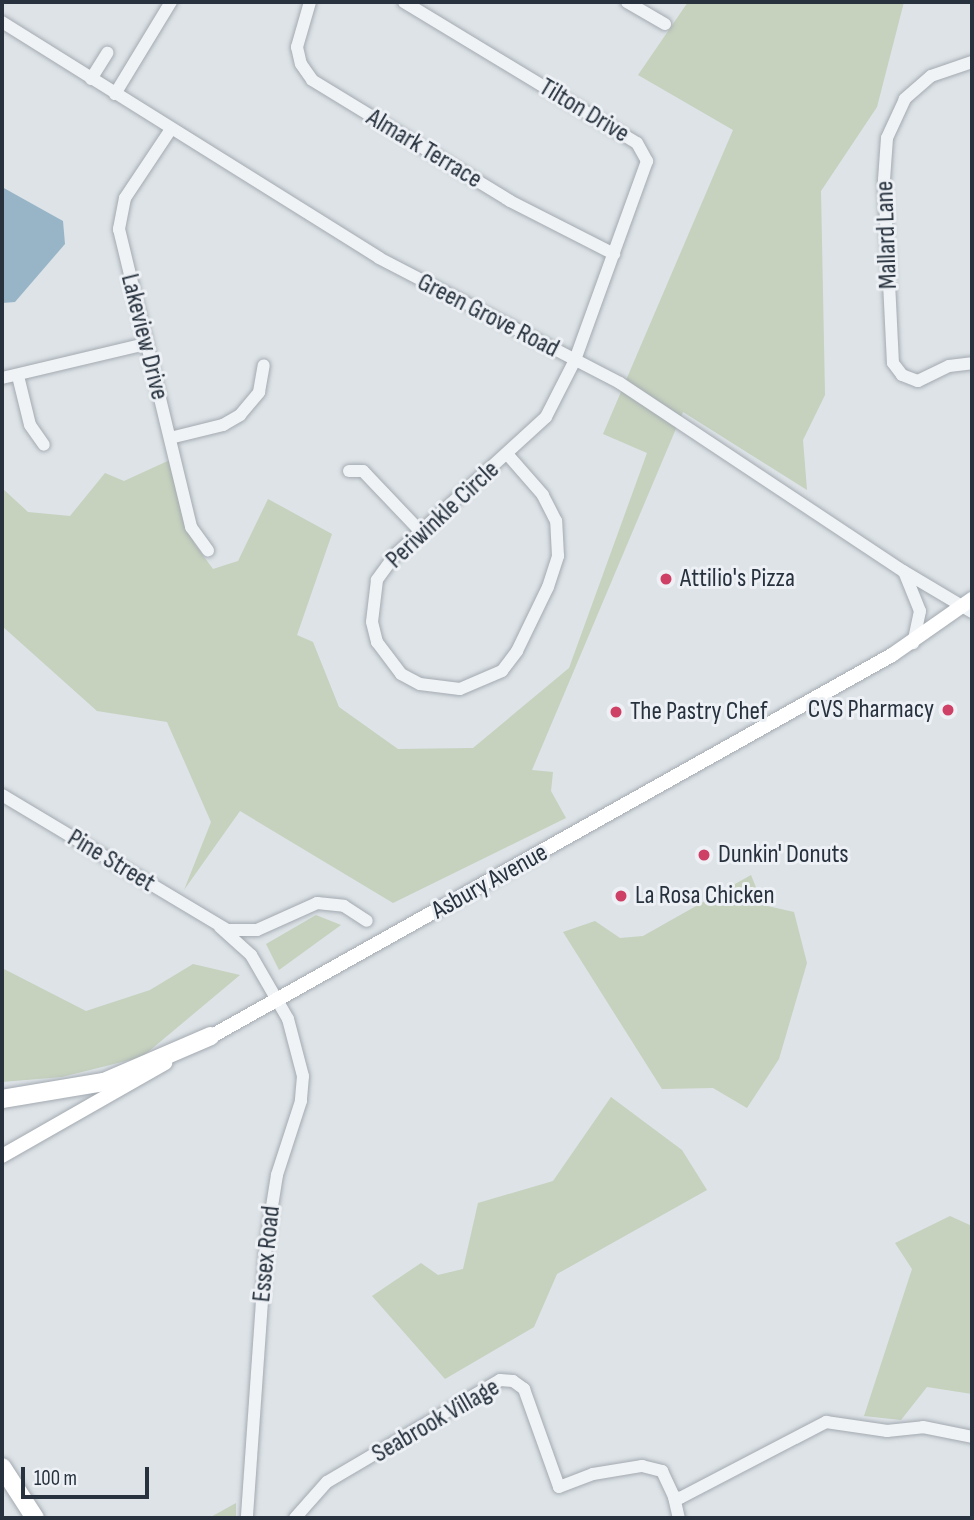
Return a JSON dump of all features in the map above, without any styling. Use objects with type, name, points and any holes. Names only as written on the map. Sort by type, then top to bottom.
[{"type":"highway","points":[[2,1099],[104,1082],[211,1036]]},
{"type":"highway","points":[[2,1467],[35,1518]]},
{"type":"main road","name":"Asbury Avenue","points":[[2,1156],[913,643],[969,606]]},
{"type":"street","points":[[115,94],[171,2]]},
{"type":"street","name":"Almark Terrace","points":[[310,2],[297,47],[312,80],[510,201],[614,254]]},
{"type":"street","name":"Tilton Drive","points":[[404,2],[643,148],[646,166],[575,360]]},
{"type":"street","points":[[626,2],[665,24]]},
{"type":"street","name":"Green Grove Road","points":[[2,22],[423,284],[575,360],[656,405],[903,571],[969,606]]},
{"type":"street","points":[[91,79],[107,53]]},
{"type":"street","name":"Mallard Lane","points":[[972,62],[931,76],[905,99],[887,138],[884,180],[893,363],[902,375],[918,381],[949,366],[972,363]]},
{"type":"street","name":"Lakeview Drive","points":[[170,129],[129,192],[120,220],[146,344],[191,527],[208,550]]},
{"type":"street","points":[[2,378],[146,344]]},
{"type":"street","name":"Periwinkle Circle","points":[[508,455],[551,509],[559,533],[558,556],[517,651],[502,671],[482,683],[460,689],[419,684],[401,674],[377,642],[372,622],[377,580],[421,532],[508,455],[546,417],[575,360]]},
{"type":"street","points":[[170,438],[223,425],[240,415],[260,391],[264,365]]},
{"type":"street","points":[[19,376],[30,425],[44,445]]},
{"type":"street","points":[[349,471],[363,471],[421,532]]},
{"type":"street","points":[[903,571],[919,611],[913,643]]},
{"type":"street","name":"Pine Street","points":[[2,795],[220,927],[251,955],[277,1000]]},
{"type":"street","name":"Pine Street","points":[[220,927],[237,932],[257,930],[307,905],[324,902],[344,906],[367,921]]},
{"type":"street","name":"Essex Road","points":[[247,1518],[266,1244],[277,1175],[303,1085],[300,1049],[277,1000]]},
{"type":"street","name":"Seabrook Village","points":[[295,1518],[327,1482],[500,1380],[513,1381],[524,1389],[559,1487],[593,1474],[642,1466],[662,1471],[674,1497],[679,1518]]},
{"type":"street","points":[[674,1497],[680,1498],[816,1424],[894,1432],[923,1427],[972,1437]]},
{"type":"green space","points":[[688,2],[904,2],[877,107],[821,191],[825,395],[803,440],[807,490],[683,412],[532,770],[553,772],[551,791],[566,818],[393,903],[240,811],[184,890],[211,822],[167,722],[97,711],[2,626],[2,488],[28,512],[70,516],[105,473],[124,481],[172,459],[194,543],[213,569],[238,561],[268,499],[332,534],[297,635],[313,642],[339,707],[398,749],[473,748],[569,668],[647,453],[603,434],[733,130],[638,75]]},
{"type":"green space","points":[[751,875],[763,905],[794,912],[807,963],[779,1059],[747,1108],[713,1088],[662,1089],[563,932],[595,921],[620,938],[643,936]]},
{"type":"green space","points":[[316,915],[341,925],[279,970],[266,944]]},
{"type":"green space","points":[[193,964],[240,975],[142,1057],[62,1077],[2,1082],[2,968],[86,1011],[150,990]]},
{"type":"green space","points":[[611,1097],[682,1150],[707,1190],[557,1274],[534,1327],[445,1379],[372,1296],[421,1263],[438,1275],[463,1269],[478,1203],[553,1181]]},
{"type":"green space","points":[[950,1216],[972,1226],[972,1394],[927,1387],[901,1420],[864,1416],[912,1269],[895,1243]]},
{"type":"green space","points":[[236,1503],[236,1518],[209,1518]]},
{"type":"water","points":[[2,187],[63,221],[65,244],[15,302],[2,303]]},
{"type":"place","name":"Attilio's Pizza","points":[[666,579]]},
{"type":"place","name":"CVS Pharmacy","points":[[948,710]]},
{"type":"place","name":"The Pastry Chef","points":[[616,712]]},
{"type":"place","name":"Dunkin' Donuts","points":[[704,855]]},
{"type":"place","name":"La Rosa Chicken","points":[[621,896]]}]
